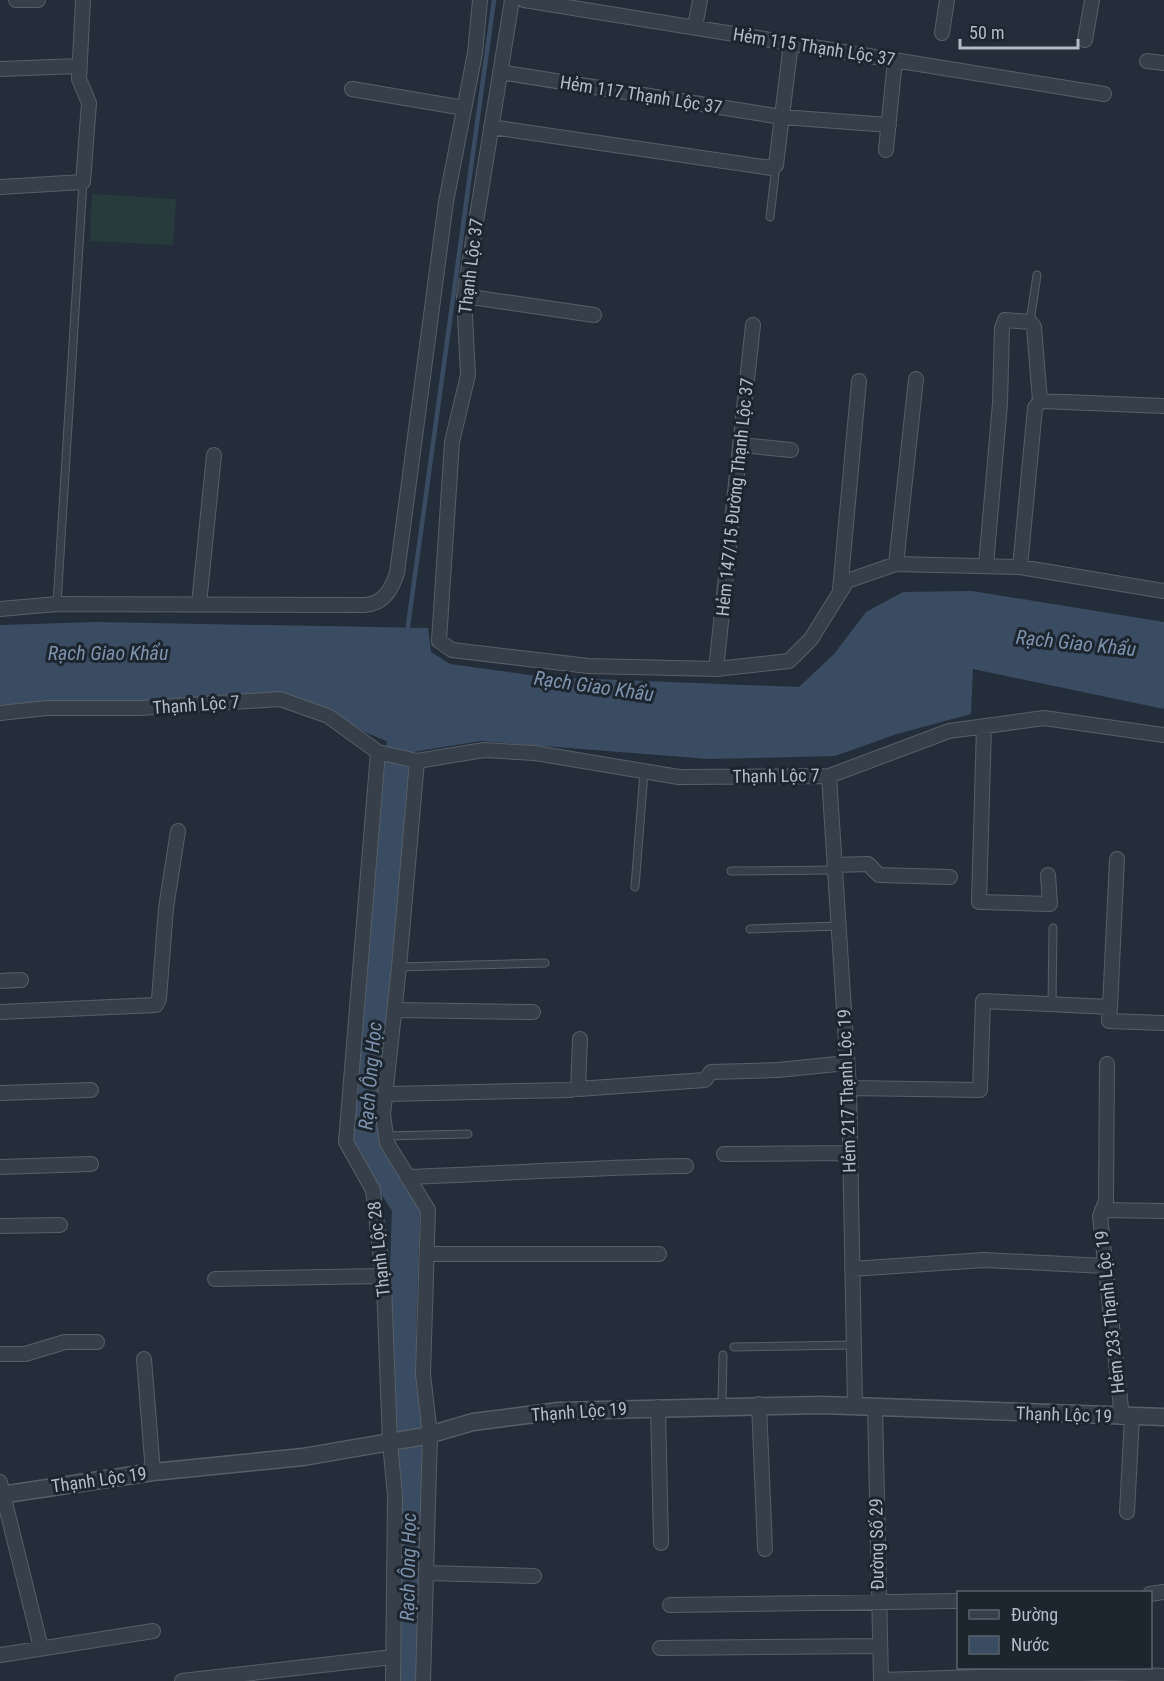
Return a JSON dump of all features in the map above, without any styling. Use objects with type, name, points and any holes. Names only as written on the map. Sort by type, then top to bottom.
[{"type":"street","points":[[16,0],[38,0]]},
{"type":"street","points":[[0,187],[82,182],[89,104],[79,79],[83,0]]},
{"type":"street","points":[[0,609],[57,604],[376,604],[393,586],[399,556],[446,202],[475,53],[480,0]]},
{"type":"street","name":"Thạnh Lộc 37","points":[[512,0],[464,296],[468,375],[452,442],[440,641],[452,650],[588,666],[716,669]]},
{"type":"street","name":"Hẻm 115 Thạnh Lộc 37","points":[[524,0],[1104,94]]},
{"type":"street","points":[[695,27],[699,0]]},
{"type":"street","points":[[942,33],[947,0]]},
{"type":"street","points":[[1085,40],[1092,0]]},
{"type":"street","points":[[491,127],[764,169],[776,165],[791,43]]},
{"type":"street","points":[[886,150],[895,60]]},
{"type":"street","points":[[1147,61],[1164,63]]},
{"type":"street","points":[[0,69],[79,66]]},
{"type":"street","name":"Hẻm 117 Thạnh Lộc 37","points":[[500,72],[782,117],[889,125]]},
{"type":"street","points":[[352,89],[464,108]]},
{"type":"street","points":[[464,296],[594,315]]},
{"type":"street","points":[[986,565],[1000,403],[1002,328],[1007,319],[1030,322],[1034,327],[1040,401],[1035,408],[1020,567]]},
{"type":"street","name":"Hẻm 147/15 Đường Thạnh Lộc 37","points":[[716,669],[753,325]]},
{"type":"street","points":[[896,564],[916,379]]},
{"type":"street","points":[[840,592],[859,381]]},
{"type":"street","points":[[1040,401],[1164,406]]},
{"type":"street","points":[[741,445],[791,450]]},
{"type":"street","points":[[200,604],[213,455]]},
{"type":"street","points":[[716,669],[789,661],[812,639],[847,581],[896,564],[1020,567],[1164,591]]},
{"type":"street","name":"Thạnh Lộc 7","points":[[0,713],[47,708],[140,708],[280,699],[328,716],[378,752]]},
{"type":"street","name":"Thạnh Lộc 7","points":[[417,761],[484,750],[535,753],[679,777],[829,776],[949,731],[1044,718],[1164,735]]},
{"type":"street","points":[[984,726],[979,903],[1050,904],[1048,876]]},
{"type":"street","points":[[378,752],[417,761],[395,1010],[383,1115],[387,1143],[428,1210],[423,1374],[428,1436],[423,1681]]},
{"type":"street","name":"Thạnh Lộc 28","points":[[378,752],[346,1142],[373,1190],[382,1276],[395,1495],[393,1681]]},
{"type":"street","name":"Hẻm 217 Thạnh Lộc 19","points":[[829,776],[838,866],[839,926],[849,1088],[855,1406]]},
{"type":"street","points":[[0,1012],[156,1005],[159,999],[166,908],[178,831]]},
{"type":"street","points":[[1117,859],[1109,1021],[1164,1023]]},
{"type":"street","points":[[838,866],[868,864],[879,875],[950,877]]},
{"type":"street","points":[[0,981],[21,980]]},
{"type":"street","points":[[849,1088],[981,1090],[983,1001],[1110,1007]]},
{"type":"street","points":[[395,1010],[532,1012]]},
{"type":"street","points":[[580,1039],[578,1089],[705,1080],[711,1072],[778,1070],[847,1063]]},
{"type":"street","name":"Hẻm 233 Thạnh Lộc 19","points":[[1107,1064],[1106,1201],[1100,1216],[1127,1417],[1127,1512]]},
{"type":"street","points":[[0,1093],[91,1090]]},
{"type":"street","points":[[386,1094],[571,1090]]},
{"type":"street","points":[[724,1154],[850,1153]]},
{"type":"street","points":[[0,1167],[91,1164]]},
{"type":"street","points":[[407,1178],[545,1173],[587,1167],[686,1166]]},
{"type":"street","points":[[1102,1210],[1164,1211]]},
{"type":"street","points":[[0,1226],[60,1225]]},
{"type":"street","points":[[427,1254],[659,1254]]},
{"type":"street","points":[[852,1269],[984,1260],[1105,1266]]},
{"type":"street","points":[[215,1279],[382,1276]]},
{"type":"street","points":[[0,1354],[26,1354],[65,1342],[97,1342]]},
{"type":"street","points":[[144,1359],[153,1472]]},
{"type":"street","points":[[759,1404],[765,1549]]},
{"type":"street","name":"Thạnh Lộc 19","points":[[1,1492],[393,1443],[428,1436],[473,1422],[559,1411],[759,1404],[1164,1417]]},
{"type":"street","points":[[658,1407],[661,1543]]},
{"type":"street","name":"Đường Số 29","points":[[875,1407],[881,1680]]},
{"type":"street","points":[[1,1492],[41,1648]]},
{"type":"street","points":[[426,1573],[534,1576]]},
{"type":"street","points":[[670,1605],[957,1601]]},
{"type":"street","points":[[0,1655],[153,1631]]},
{"type":"street","points":[[660,1648],[879,1646]]},
{"type":"street","points":[[182,1681],[393,1657]]},
{"type":"street","points":[[881,1680],[1111,1673],[1164,1676]]},
{"type":"lane","points":[[770,217],[776,165]]},
{"type":"lane","points":[[57,604],[82,182]]},
{"type":"lane","points":[[1030,322],[1036,274]]},
{"type":"lane","points":[[635,887],[644,772]]},
{"type":"lane","points":[[731,871],[838,866]]},
{"type":"lane","points":[[750,929],[839,926]]},
{"type":"lane","points":[[1052,1004],[1053,928]]},
{"type":"lane","points":[[399,967],[545,963]]},
{"type":"lane","points":[[386,1136],[468,1134]]},
{"type":"lane","points":[[734,1347],[854,1345]]},
{"type":"lane","points":[[722,1405],[723,1355]]},
{"type":"green space","points":[[92,194],[176,199],[173,245],[90,241]]},
{"type":"water","name":"Rạch Giao Khẩu","points":[[972,591],[1164,622],[1164,709],[973,669],[971,714],[897,734],[835,756],[709,759],[481,741],[413,752],[367,733],[309,702],[272,693],[240,697],[0,705],[0,625],[96,622],[428,628],[431,652],[450,664],[544,677],[799,687],[834,654],[866,612],[903,592]]},
{"type":"waterway","points":[[407,633],[494,0]]},
{"type":"waterway","name":"Rạch Ông Học","points":[[404,707],[365,1142],[406,1207],[402,1331],[411,1459],[406,1681]]}]
